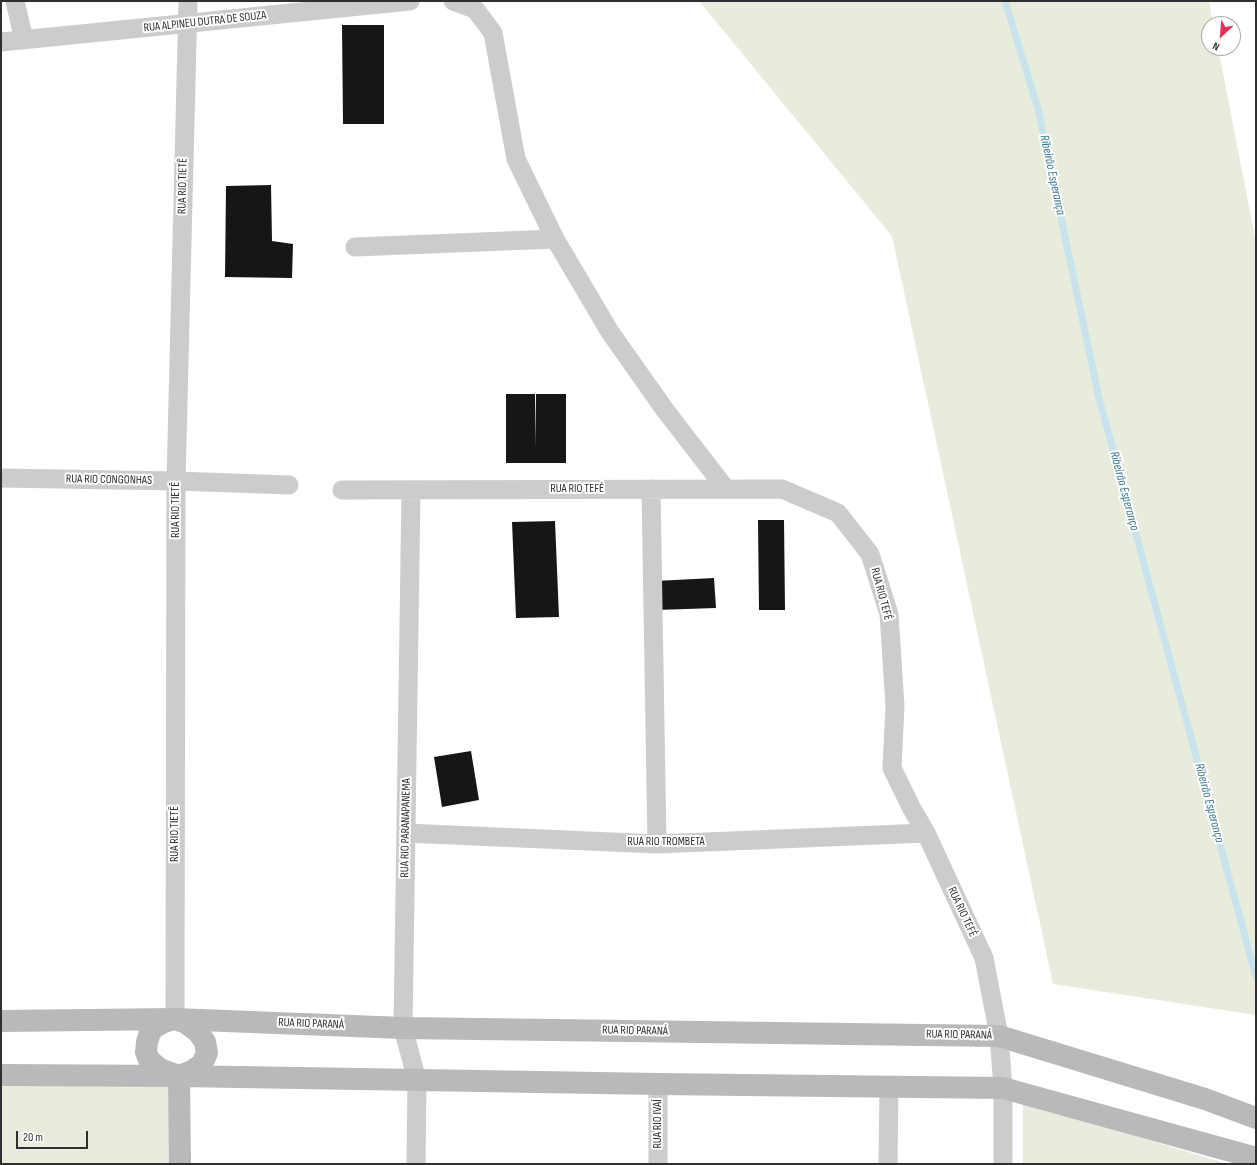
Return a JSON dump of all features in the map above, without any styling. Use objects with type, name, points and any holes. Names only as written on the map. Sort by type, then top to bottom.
[{"type":"street","points":[[15,1],[24,40]]},
{"type":"street","name":"RUA RIO TIETÊ","points":[[175,1019],[176,481],[188,1]]},
{"type":"street","name":"RUA ALPINEU DUTRA DE SOUZA","points":[[1,42],[410,1]]},
{"type":"street","points":[[453,1],[475,9],[493,33],[516,159],[554,239],[610,332],[664,410],[726,489]]},
{"type":"street","points":[[355,247],[554,239]]},
{"type":"street","name":"RUA RIO CONGONHAS","points":[[1,478],[176,481],[289,485]]},
{"type":"street","points":[[650,489],[657,844]]},
{"type":"street","name":"RUA RIO TEFÉ","points":[[342,490],[782,489],[838,512],[870,554],[889,614],[895,706],[892,768],[926,833],[984,958],[999,1036],[1003,1088],[1003,1164]]},
{"type":"street","name":"RUA RIO PARANAPANEMA","points":[[411,490],[403,1028],[417,1080],[416,1164]]},
{"type":"street","name":"RUA RIO TROMBETA","points":[[406,833],[657,844],[926,833]]},
{"type":"street","points":[[175,1019],[186,1023],[198,1032],[205,1042],[207,1053],[202,1064],[192,1071],[179,1076],[160,1069],[149,1060],[146,1052],[150,1032],[164,1022],[175,1019]]},
{"type":"street","name":"RUA RIO PARANÁ","points":[[1,1021],[175,1019],[403,1028],[999,1036],[1205,1099],[1256,1118]]},
{"type":"street","points":[[1,1075],[179,1076],[1003,1088],[1256,1158]]},
{"type":"street","points":[[179,1076],[180,1164]]},
{"type":"street","name":"RUA RIO IVAÍ","points":[[658,1084],[658,1164]]},
{"type":"street","points":[[888,1164],[889,1086]]},
{"type":"green space","points":[[699,1],[1209,1],[1212,16],[1201,16],[1201,56],[1220,56],[1256,242],[1256,1015],[1053,984],[892,236]]},
{"type":"green space","points":[[1,1075],[179,1076],[180,1164],[1,1164]]},
{"type":"green space","points":[[1023,1102],[1228,1164],[1023,1164]]},
{"type":"building","points":[[342,25],[384,25],[384,124],[343,124]]},
{"type":"building","points":[[271,185],[272,241],[293,244],[292,278],[225,277],[226,186]]},
{"type":"building","points":[[506,394],[535,394],[536,447],[536,394],[566,394],[566,463],[506,463]]},
{"type":"building","points":[[758,520],[784,520],[785,610],[759,610]]},
{"type":"building","points":[[555,521],[559,617],[516,618],[512,522]]},
{"type":"building","points":[[714,578],[716,608],[656,610],[655,581]]},
{"type":"building","points":[[471,751],[479,800],[442,807],[434,757]]},
{"type":"waterway","name":"Ribeirão Esperança","points":[[1005,1],[1038,109],[1099,398],[1256,977]]}]
